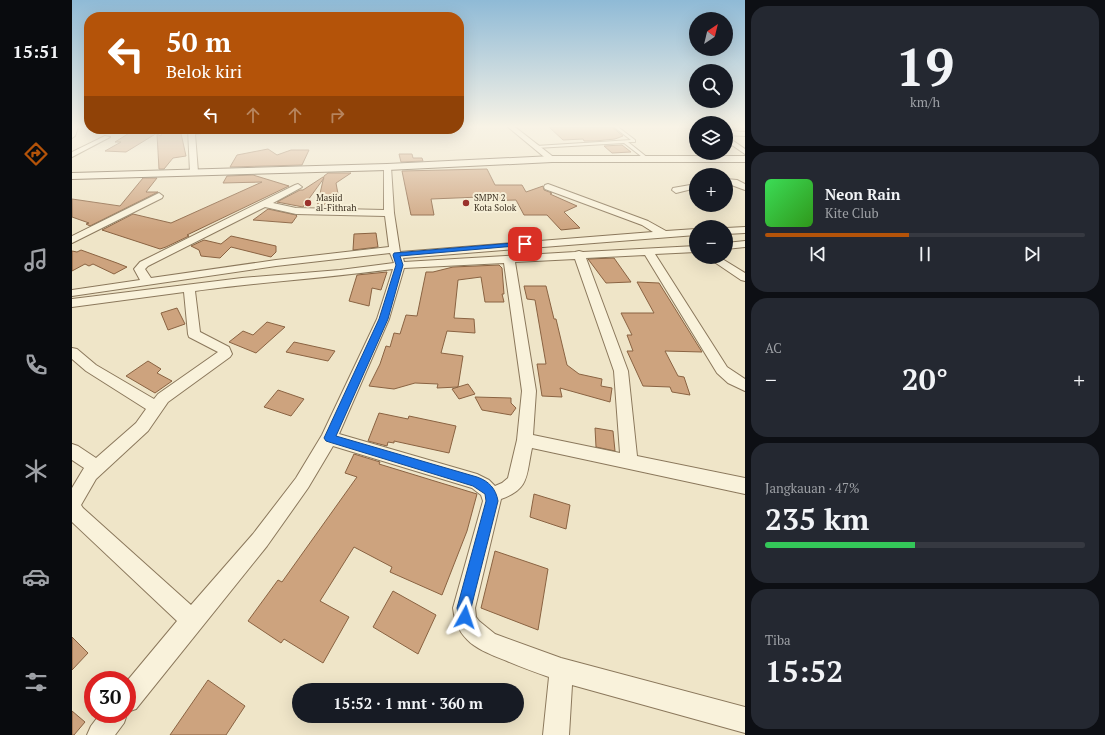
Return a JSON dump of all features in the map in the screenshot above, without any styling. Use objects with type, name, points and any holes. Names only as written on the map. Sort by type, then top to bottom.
[{"type":"street","points":[[193,161],[194,172]]},
{"type":"street","points":[[72,176],[387,167],[521,161]]},
{"type":"street","points":[[136,689],[260,540],[302,484],[329,438],[384,319],[397,256],[389,213],[387,167]]},
{"type":"street","points":[[733,182],[745,187]]},
{"type":"street","points":[[147,281],[139,269],[144,264],[298,187]]},
{"type":"street","points":[[548,187],[645,223],[663,234]]},
{"type":"street","points":[[676,190],[689,187]]},
{"type":"street","points":[[72,240],[159,196]]},
{"type":"street","points":[[265,204],[296,211],[389,213]]},
{"type":"street","points":[[733,231],[745,230]]},
{"type":"street","points":[[72,293],[276,263],[397,256],[689,232]]},
{"type":"street","points":[[733,245],[745,244]]},
{"type":"street","points":[[72,303],[242,281],[340,272],[397,256],[509,259],[578,254],[689,249]]},
{"type":"street","points":[[648,251],[722,370],[745,386]]},
{"type":"street","points":[[578,254],[621,370],[629,462]]},
{"type":"street","points":[[491,495],[508,489],[516,482],[525,440],[529,391],[509,259]]},
{"type":"street","points":[[723,264],[745,278]]},
{"type":"street","points":[[189,288],[194,334],[224,350],[225,354],[167,394],[139,430],[96,467],[74,498],[72,504],[76,514],[192,620]]},
{"type":"street","points":[[72,352],[91,368],[156,408]]},
{"type":"street","points":[[329,438],[477,482],[483,485],[491,495],[492,501],[464,608],[465,617],[470,627],[479,637],[489,643],[561,670],[745,720]]},
{"type":"street","points":[[525,440],[745,486]]},
{"type":"street","points":[[72,451],[96,467]]},
{"type":"street","points":[[556,735],[561,670]]},
{"type":"street","points":[[100,735],[109,723]]},
{"type":"building","points":[[159,161],[170,161],[164,169],[159,169]]},
{"type":"building","points":[[233,161],[304,161],[302,165],[230,167]]},
{"type":"building","points":[[487,169],[495,185],[522,185],[526,192],[543,186],[544,190],[552,193],[550,194],[577,206],[564,212],[580,228],[561,230],[547,215],[524,215],[516,200],[482,201],[480,197],[431,199],[434,215],[411,215],[402,171]]},
{"type":"building","points":[[328,173],[351,173],[336,183],[338,194],[321,207],[317,207],[324,176]]},
{"type":"building","points":[[253,175],[289,186],[187,235],[189,236],[166,247],[160,249],[102,230],[133,214],[171,223],[262,182],[223,183],[227,176]]},
{"type":"building","points":[[323,177],[324,178],[303,207],[277,202],[300,190],[303,190]]},
{"type":"building","points":[[143,178],[157,178],[146,192],[158,192],[90,226],[86,224],[89,223],[72,217],[72,199],[120,206]]},
{"type":"building","points":[[268,209],[297,216],[292,223],[253,220]]},
{"type":"building","points":[[376,233],[378,247],[353,250],[354,234]]},
{"type":"building","points":[[231,236],[276,246],[276,252],[271,257],[231,247],[220,258],[201,256],[199,250],[191,246],[204,240],[221,244]]},
{"type":"building","points":[[81,250],[127,267],[114,274],[93,264],[89,266],[85,264],[72,271],[72,251],[77,252]]},
{"type":"building","points":[[614,258],[631,282],[606,283],[588,259]]},
{"type":"building","points":[[499,265],[502,268],[504,294],[502,294],[504,302],[485,302],[481,277],[458,280],[454,318],[474,319],[475,333],[447,331],[441,353],[463,356],[458,387],[437,388],[438,384],[415,383],[394,389],[369,386],[380,364],[386,346],[390,347],[394,333],[400,334],[406,315],[417,316],[426,272],[433,272],[453,267]]},
{"type":"building","points":[[387,272],[381,290],[372,288],[369,306],[349,301],[357,275]]},
{"type":"building","points":[[637,282],[659,283],[702,352],[665,351],[678,376],[684,377],[690,395],[672,392],[670,387],[643,386],[627,351],[633,351],[627,335],[632,335],[621,313],[654,313]]},
{"type":"building","points":[[524,286],[546,286],[567,365],[579,374],[602,379],[601,386],[612,388],[610,402],[560,388],[562,397],[542,396],[537,364],[546,364],[535,300],[527,299]]},
{"type":"building","points":[[177,308],[185,324],[168,330],[161,313]]},
{"type":"building","points":[[267,322],[285,327],[256,353],[229,342],[243,331],[253,335]]},
{"type":"building","points":[[294,342],[335,351],[328,361],[286,352]]},
{"type":"building","points":[[148,361],[161,369],[157,373],[172,381],[155,393],[126,376]]},
{"type":"building","points":[[468,384],[475,394],[459,399],[452,389]]},
{"type":"building","points":[[278,390],[304,399],[291,416],[264,407]]},
{"type":"building","points":[[475,397],[511,398],[511,403],[516,408],[511,415],[482,410]]},
{"type":"building","points":[[379,413],[408,419],[409,416],[456,426],[449,453],[394,441],[394,443],[388,442],[387,446],[368,441]]},
{"type":"building","points":[[595,428],[613,431],[615,451],[596,447]]},
{"type":"building","points":[[354,454],[380,462],[379,464],[477,494],[467,531],[442,595],[390,572],[392,567],[354,547],[320,601],[349,617],[323,663],[284,639],[281,643],[248,621],[278,580],[282,582],[357,477],[345,473]]},
{"type":"building","points":[[534,494],[570,505],[566,529],[530,517]]},
{"type":"building","points":[[495,551],[548,569],[538,630],[481,608]]},
{"type":"building","points":[[393,591],[436,615],[418,654],[373,627]]},
{"type":"building","points":[[72,637],[88,653],[72,670]]},
{"type":"building","points":[[208,680],[245,706],[226,735],[170,735]]},
{"type":"building","points":[[72,711],[84,721],[84,723],[74,735],[72,735]]},
{"type":"place","name":"Masjid al-Fithrah","points":[[308,203]]},
{"type":"place","name":"SMPN 2 Kota Solok","points":[[466,203]]},
{"type":"route","points":[[465,617],[464,608],[492,501],[489,490],[477,482],[329,438],[384,319],[400,265],[396,255],[525,244]]}]
